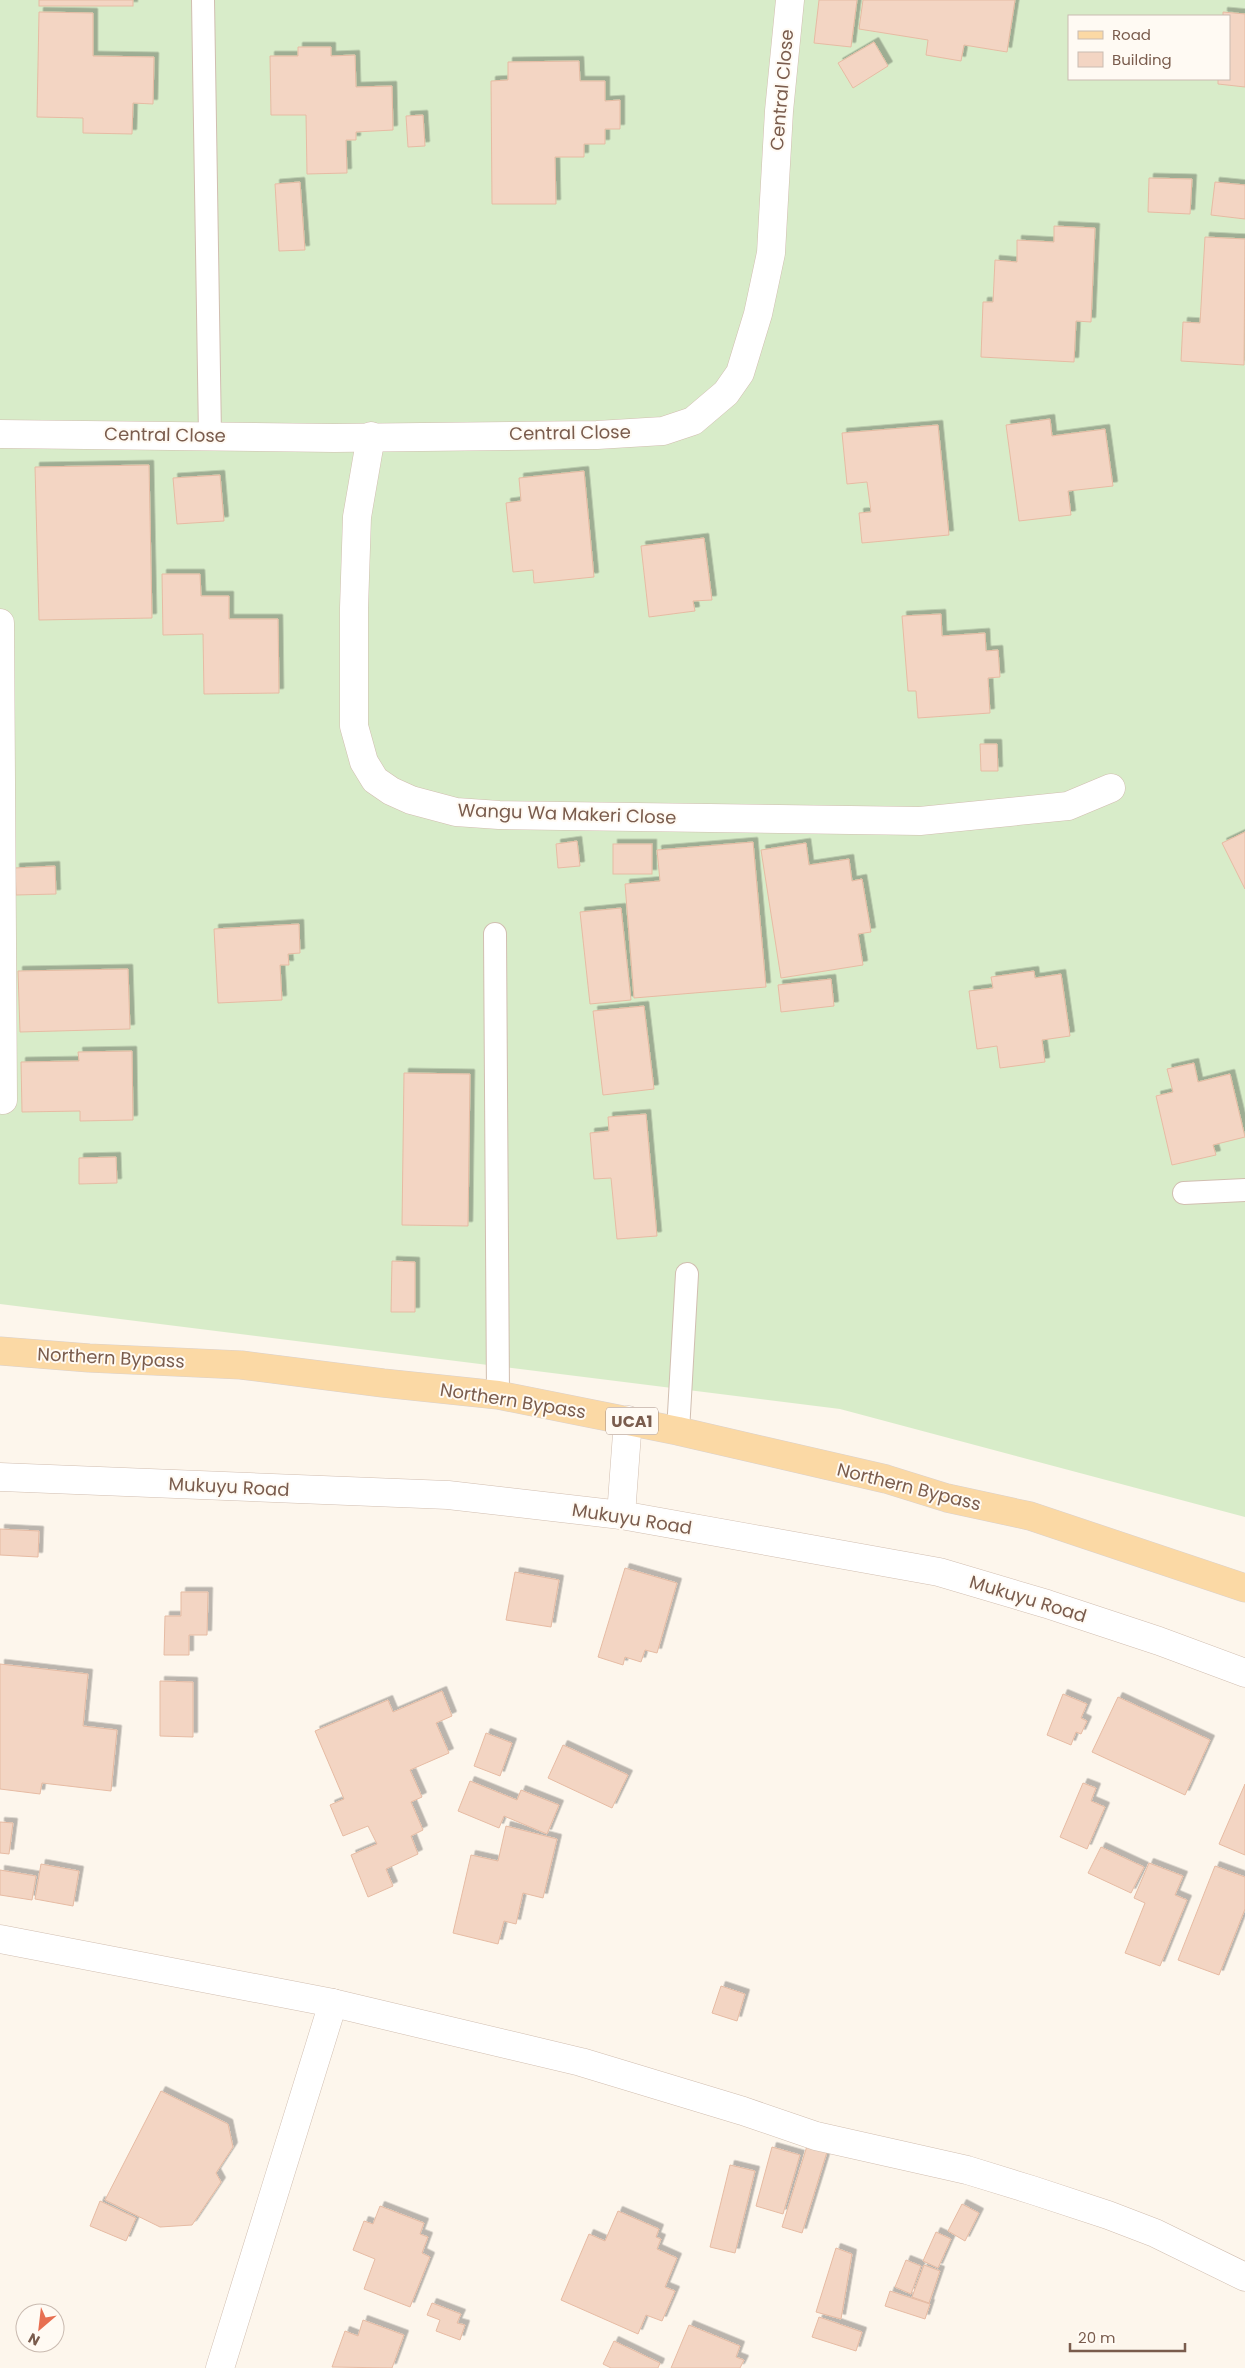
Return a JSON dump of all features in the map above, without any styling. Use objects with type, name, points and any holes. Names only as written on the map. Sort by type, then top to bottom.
[{"type":"main road","name":"Northern Bypass","points":[[0,1351],[89,1358],[240,1365],[498,1395],[678,1431],[886,1480],[947,1498],[1030,1516],[1245,1588]]},
{"type":"street","name":"Central Close","points":[[0,434],[210,436],[597,435],[663,431],[693,420],[726,393],[740,373],[758,314],[771,252],[779,111],[790,0]]},
{"type":"street","name":"Wangu Wa Makeri Close","points":[[371,436],[357,517],[354,726],[364,762],[375,780],[391,791],[431,807],[456,812],[499,815],[920,821],[1068,806],[1111,788]]},
{"type":"street","points":[[0,623],[3,1100]]},
{"type":"street","points":[[621,1515],[628,1420]]},
{"type":"street","name":"Mukuyu Road","points":[[0,1477],[448,1495],[621,1515],[939,1572],[1066,1610],[1159,1641],[1245,1673]]},
{"type":"street","points":[[0,1939],[218,1979],[333,2003],[580,2062],[743,2111],[816,2136],[984,2176],[1108,2215],[1155,2233],[1245,2276]]},
{"type":"street","points":[[220,2368],[333,2003]]},
{"type":"lane","points":[[203,0],[210,436]]},
{"type":"lane","points":[[496,934],[498,1395]]},
{"type":"lane","points":[[1184,1193],[1245,1190]]},
{"type":"lane","points":[[678,1431],[687,1274]]},
{"type":"green space","points":[[0,0],[1245,0],[1245,1517],[840,1409],[0,1304]]},
{"type":"building","points":[[39,0],[133,0],[133,6],[39,6]]},
{"type":"building","points":[[819,0],[857,0],[851,47],[814,43]]},
{"type":"building","points":[[863,0],[1015,0],[1007,52],[964,45],[961,61],[926,55],[928,40],[859,29]]},
{"type":"building","points":[[39,12],[93,13],[93,56],[154,57],[153,104],[133,103],[132,134],[83,133],[83,118],[37,117]]},
{"type":"building","points":[[1223,12],[1245,14],[1245,87],[1218,84],[1218,80],[1230,80],[1230,15],[1223,15]]},
{"type":"building","points":[[874,42],[888,66],[853,88],[838,63]]},
{"type":"building","points":[[298,47],[331,47],[331,56],[355,55],[356,87],[392,86],[393,130],[356,132],[356,140],[346,140],[347,173],[307,174],[306,115],[271,115],[270,56],[298,56]]},
{"type":"building","points":[[579,61],[580,81],[605,81],[605,101],[620,100],[620,129],[605,129],[605,144],[584,144],[584,157],[555,157],[556,204],[492,204],[491,81],[508,80],[508,62]]},
{"type":"building","points":[[423,115],[425,146],[408,147],[406,116]]},
{"type":"building","points":[[1149,178],[1192,179],[1190,214],[1148,212]]},
{"type":"building","points":[[300,182],[305,250],[279,251],[275,184]]},
{"type":"building","points":[[1215,182],[1245,185],[1245,219],[1211,215]]},
{"type":"building","points":[[1054,226],[1095,228],[1091,322],[1076,321],[1074,362],[981,357],[983,302],[993,302],[995,260],[1017,262],[1017,240],[1054,242]]},
{"type":"building","points":[[1205,237],[1245,239],[1244,365],[1181,361],[1183,322],[1200,323]]},
{"type":"building","points":[[1050,419],[1052,436],[1105,429],[1113,486],[1068,491],[1071,515],[1019,521],[1006,425]]},
{"type":"building","points":[[938,425],[949,535],[862,543],[859,513],[871,512],[867,482],[847,484],[842,433]]},
{"type":"building","points":[[149,465],[152,618],[39,620],[35,467]]},
{"type":"building","points":[[584,471],[594,577],[534,583],[533,570],[513,572],[506,503],[521,501],[519,478]]},
{"type":"building","points":[[220,475],[224,521],[177,524],[173,478]]},
{"type":"building","points":[[704,538],[712,600],[693,601],[695,611],[649,617],[641,546]]},
{"type":"building","points":[[162,574],[200,574],[201,596],[229,596],[229,619],[278,619],[279,693],[204,694],[203,634],[163,635]]},
{"type":"building","points":[[941,614],[942,636],[985,633],[986,651],[998,650],[1000,677],[988,678],[990,713],[918,718],[916,691],[908,691],[902,616]]},
{"type":"building","points":[[980,744],[997,744],[998,771],[981,771]]},
{"type":"building","points":[[1245,832],[1245,889],[1222,843]]},
{"type":"building","points":[[577,841],[580,866],[558,868],[556,844]]},
{"type":"building","points":[[753,842],[766,987],[634,998],[625,884],[660,881],[657,850]]},
{"type":"building","points":[[806,843],[809,865],[849,859],[852,881],[862,879],[871,932],[858,934],[863,965],[781,978],[761,850]]},
{"type":"building","points":[[613,844],[652,844],[652,874],[613,874]]},
{"type":"building","points":[[55,866],[56,894],[16,895],[15,868]]},
{"type":"building","points":[[621,908],[631,1000],[590,1004],[580,912]]},
{"type":"building","points":[[299,924],[300,953],[288,954],[289,965],[280,965],[282,1000],[218,1003],[214,929]]},
{"type":"building","points":[[128,969],[130,1029],[20,1032],[18,971]]},
{"type":"building","points":[[1034,971],[1035,978],[1061,974],[1070,1036],[1042,1040],[1045,1062],[1000,1068],[997,1046],[977,1049],[969,991],[993,988],[991,977]]},
{"type":"building","points":[[831,979],[834,1006],[781,1012],[778,985]]},
{"type":"building","points":[[644,1006],[654,1089],[603,1095],[593,1011]]},
{"type":"building","points":[[132,1051],[133,1120],[80,1121],[80,1111],[22,1112],[21,1062],[79,1061],[78,1052]]},
{"type":"building","points":[[1194,1063],[1198,1082],[1230,1074],[1245,1137],[1213,1145],[1216,1155],[1172,1165],[1156,1096],[1173,1092],[1167,1069]]},
{"type":"building","points":[[404,1073],[470,1074],[468,1226],[402,1225]]},
{"type":"building","points":[[646,1114],[657,1236],[617,1239],[611,1178],[594,1179],[590,1133],[609,1131],[608,1117]]},
{"type":"building","points":[[116,1157],[117,1183],[79,1184],[79,1158]]},
{"type":"building","points":[[392,1261],[415,1262],[415,1312],[391,1312]]},
{"type":"building","points":[[0,1529],[39,1531],[38,1557],[0,1555]]},
{"type":"building","points":[[625,1568],[677,1583],[657,1653],[645,1650],[641,1662],[625,1657],[623,1665],[598,1657]]},
{"type":"building","points":[[515,1572],[559,1580],[551,1627],[506,1620]]},
{"type":"building","points":[[181,1592],[208,1592],[207,1635],[189,1635],[189,1655],[164,1655],[165,1616],[181,1616]]},
{"type":"building","points":[[0,1664],[88,1674],[83,1726],[117,1730],[111,1791],[42,1783],[40,1794],[0,1789]]},
{"type":"building","points":[[160,1681],[193,1682],[193,1737],[160,1736]]},
{"type":"building","points":[[442,1691],[452,1716],[436,1723],[449,1753],[410,1770],[422,1797],[411,1802],[423,1830],[411,1836],[418,1854],[386,1869],[393,1886],[368,1897],[351,1855],[377,1844],[368,1826],[343,1836],[330,1805],[344,1799],[315,1731],[388,1700],[393,1712]]},
{"type":"building","points":[[1063,1694],[1087,1704],[1081,1718],[1087,1721],[1081,1734],[1076,1732],[1071,1745],[1047,1735]]},
{"type":"building","points":[[1118,1697],[1210,1740],[1185,1795],[1092,1752]]},
{"type":"building","points":[[486,1733],[512,1743],[500,1776],[474,1766]]},
{"type":"building","points":[[563,1745],[628,1775],[612,1808],[548,1778]]},
{"type":"building","points":[[470,1781],[517,1800],[521,1790],[559,1805],[547,1834],[504,1816],[499,1828],[458,1811]]},
{"type":"building","points":[[1083,1783],[1096,1788],[1091,1801],[1105,1807],[1087,1849],[1060,1837]]},
{"type":"building","points":[[1245,1784],[1245,1855],[1219,1844]]},
{"type":"building","points":[[0,1822],[13,1823],[9,1854],[0,1853]]},
{"type":"building","points":[[506,1826],[557,1839],[543,1898],[523,1893],[516,1924],[504,1921],[498,1944],[453,1933],[471,1855],[498,1861]]},
{"type":"building","points":[[1101,1847],[1144,1867],[1131,1893],[1088,1873]]},
{"type":"building","points":[[1149,1863],[1183,1876],[1175,1895],[1187,1900],[1160,1966],[1125,1953],[1145,1903],[1134,1898]]},
{"type":"building","points":[[41,1864],[79,1871],[73,1906],[35,1899]]},
{"type":"building","points":[[1215,1866],[1245,1877],[1245,1909],[1219,1975],[1178,1960]]},
{"type":"building","points":[[0,1870],[36,1876],[32,1900],[0,1895]]},
{"type":"building","points":[[721,1986],[745,1994],[737,2021],[712,2013]]},
{"type":"building","points":[[161,2091],[228,2124],[233,2147],[216,2173],[221,2182],[192,2225],[160,2227],[105,2200]]},
{"type":"building","points":[[807,2146],[827,2152],[802,2233],[782,2227]]},
{"type":"building","points":[[772,2147],[800,2155],[783,2214],[756,2206]]},
{"type":"building","points":[[730,2165],[755,2171],[735,2253],[710,2247]]},
{"type":"building","points":[[100,2201],[136,2218],[126,2241],[90,2226]]},
{"type":"building","points":[[962,2204],[979,2213],[965,2241],[948,2231]]},
{"type":"building","points":[[380,2206],[424,2223],[420,2234],[428,2237],[422,2253],[430,2257],[410,2307],[364,2289],[375,2259],[353,2250],[364,2221],[373,2224]]},
{"type":"building","points":[[618,2211],[659,2229],[656,2237],[661,2239],[657,2249],[677,2258],[665,2287],[675,2291],[662,2321],[646,2315],[638,2334],[561,2300],[589,2234],[605,2241]]},
{"type":"building","points":[[936,2232],[951,2239],[938,2268],[923,2261]]},
{"type":"building","points":[[836,2248],[852,2254],[841,2319],[816,2312]]},
{"type":"building","points":[[906,2260],[921,2266],[911,2294],[895,2287]]},
{"type":"building","points":[[924,2265],[940,2271],[929,2303],[912,2297]]},
{"type":"building","points":[[890,2291],[930,2304],[925,2319],[885,2306]]},
{"type":"building","points":[[432,2303],[461,2314],[457,2323],[465,2325],[460,2340],[436,2331],[440,2320],[427,2315]]},
{"type":"building","points":[[819,2317],[862,2332],[856,2351],[812,2337]]},
{"type":"building","points":[[363,2320],[404,2335],[392,2368],[332,2367],[345,2331],[358,2336]]},
{"type":"building","points":[[689,2325],[740,2346],[736,2357],[744,2360],[740,2368],[671,2368]]},
{"type":"building","points":[[614,2341],[660,2363],[658,2368],[611,2368],[603,2364]]}]
